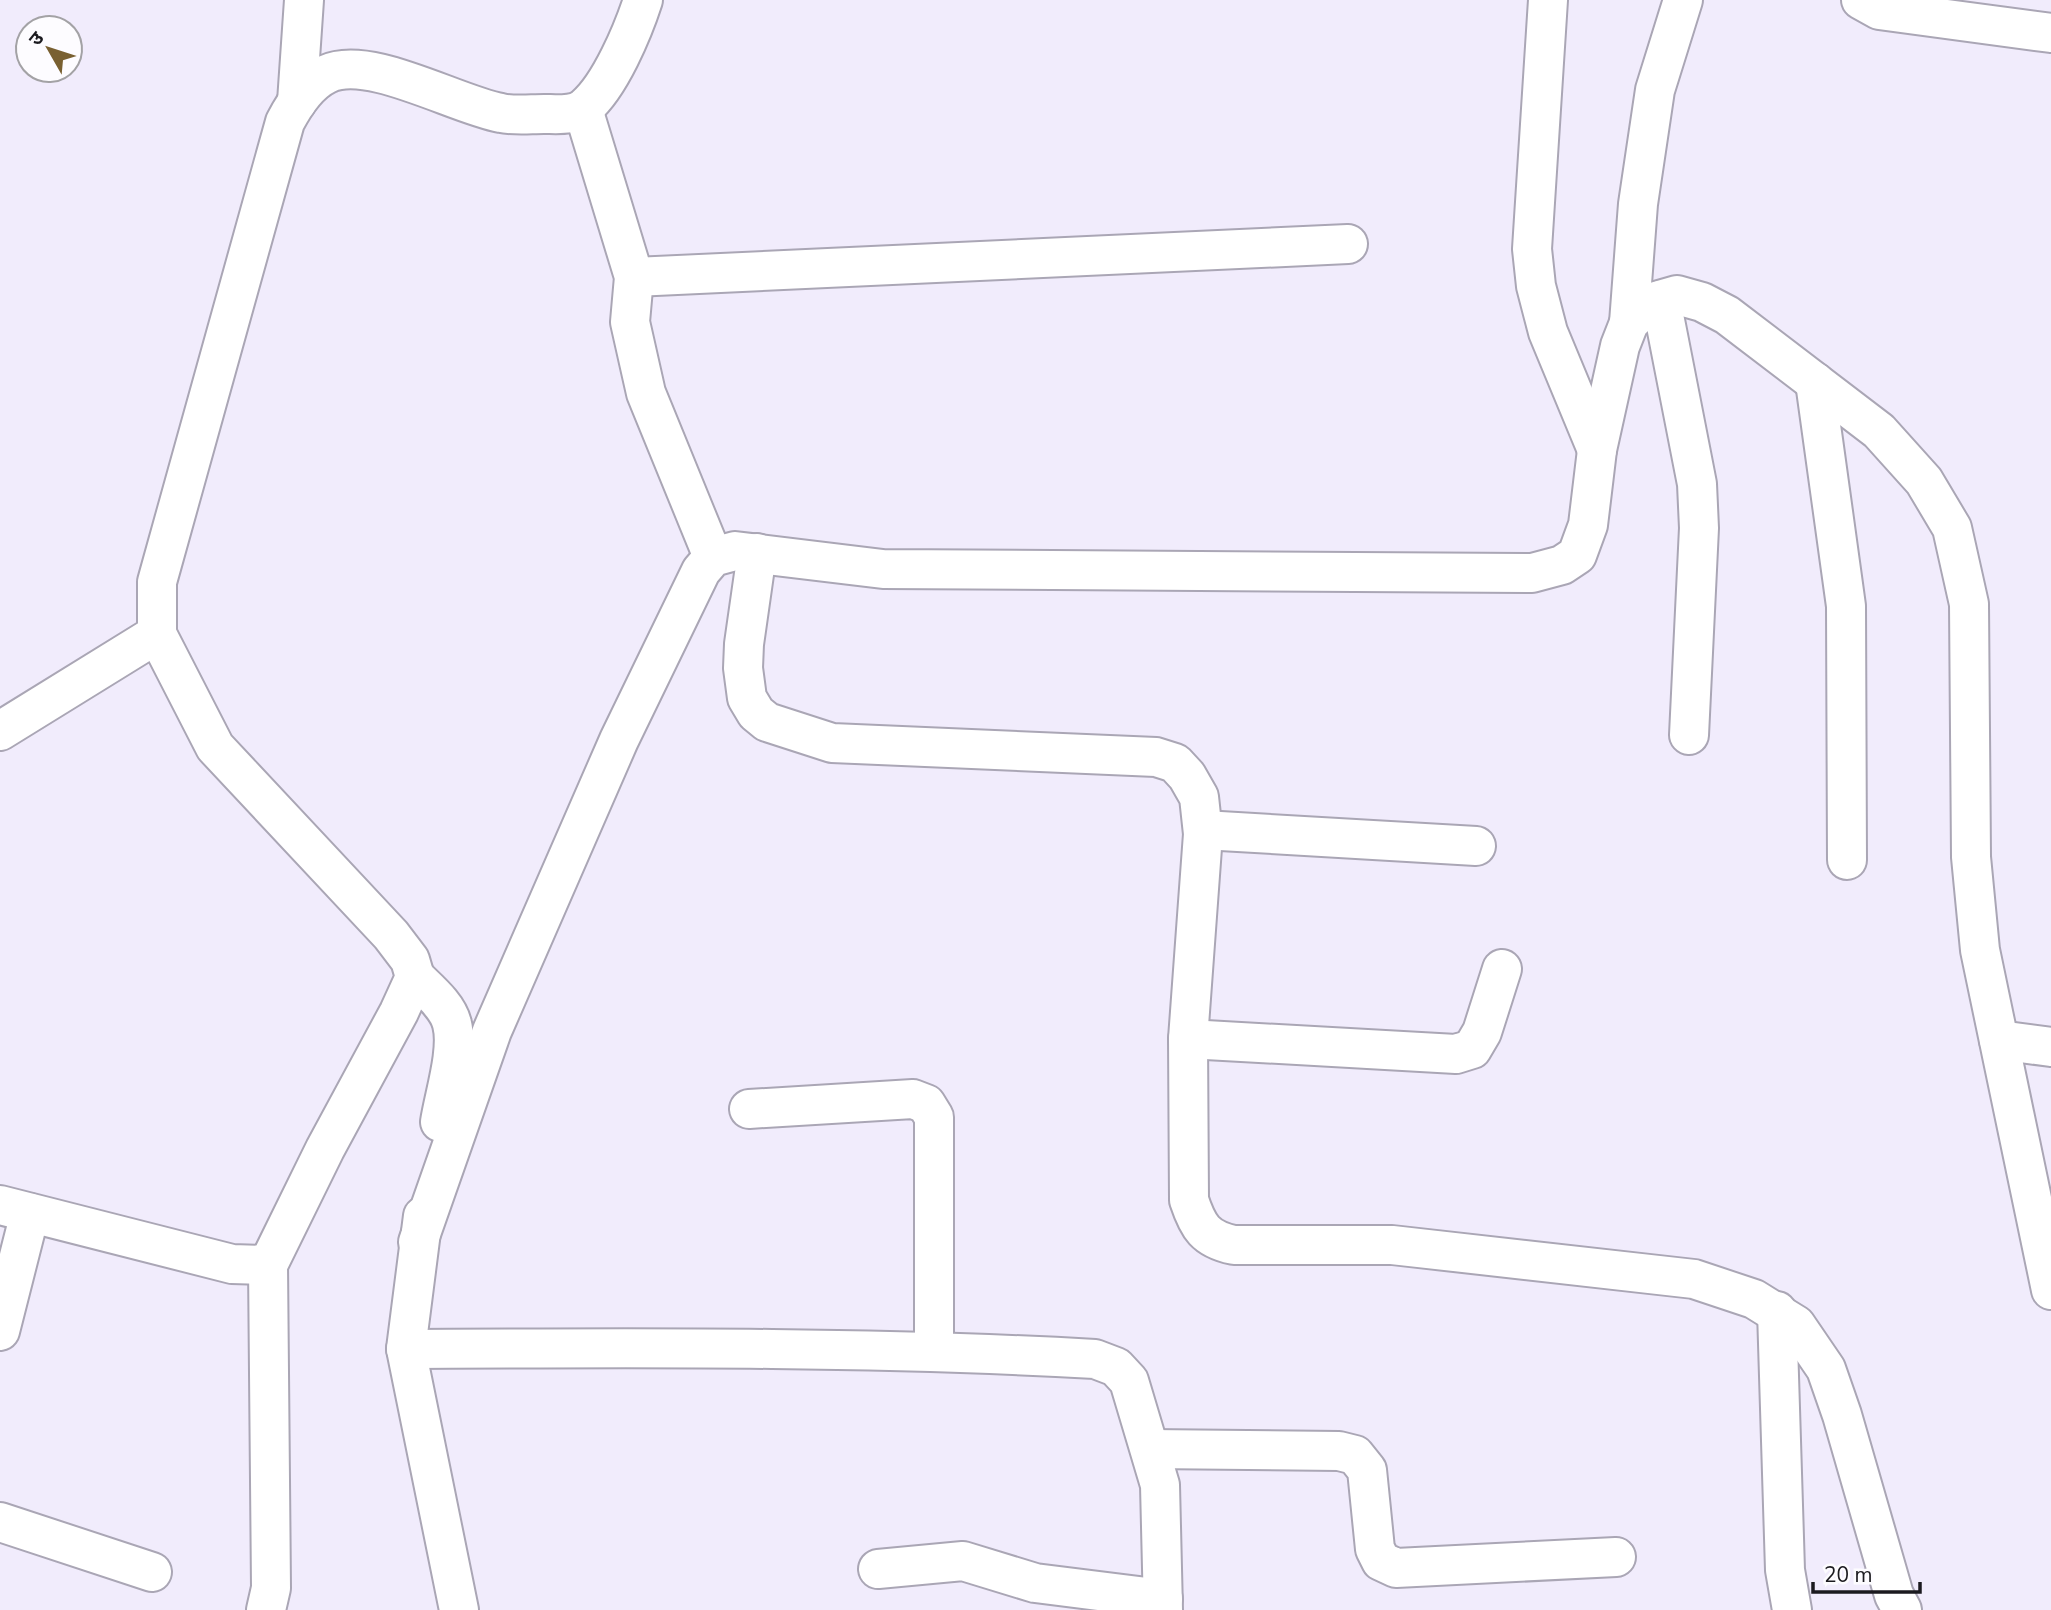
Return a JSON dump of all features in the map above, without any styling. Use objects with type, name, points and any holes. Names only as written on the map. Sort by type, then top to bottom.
[{"type":"street","points":[[297,102],[304,0]]},
{"type":"street","points":[[459,1610],[406,1349],[418,1242],[453,1047],[452,1023],[436,998],[415,977],[410,960],[391,935],[215,747],[157,634],[157,582],[285,122],[312,84],[328,74],[349,69],[387,75],[502,114],[566,114],[583,109],[604,85],[638,18],[643,0]]},
{"type":"street","points":[[1548,0],[1532,249],[1536,286],[1548,332],[1597,450]]},
{"type":"street","points":[[418,1242],[492,1031],[512,983],[619,740],[701,571],[713,557],[735,551],[883,569],[1532,573],[1562,565],[1577,555],[1587,525],[1597,450],[1620,346],[1629,323],[1639,204],[1655,90],[1682,0]]},
{"type":"street","points":[[1861,0],[1880,10],[2051,33]]},
{"type":"street","points":[[583,109],[634,277],[630,322],[646,393],[713,557]]},
{"type":"street","points":[[634,277],[1349,244]]},
{"type":"street","points":[[1629,323],[1649,303],[1677,295],[1702,302],[1727,315],[1880,431],[1924,481],[1952,528],[1969,604],[1971,857],[1980,950],[2051,1290]]},
{"type":"street","points":[[1661,299],[1697,484],[1699,528],[1689,735]]},
{"type":"street","points":[[1815,382],[1846,606],[1847,860]]},
{"type":"street","points":[[757,553],[743,668],[747,698],[756,713],[767,722],[832,743],[1156,757],[1175,762],[1187,776],[1199,797],[1203,830],[1188,1038],[1189,1200],[1197,1223],[1215,1241],[1234,1245],[1392,1245],[1694,1279],[1754,1299],[1777,1311],[1797,1325],[1826,1369],[1894,1595],[1902,1610]]},
{"type":"street","points":[[0,731],[157,634]]},
{"type":"street","points":[[1203,830],[1476,846]]},
{"type":"street","points":[[1188,1038],[1455,1054],[1472,1049],[1482,1032],[1502,969]]},
{"type":"street","points":[[266,1610],[271,1588],[268,1265],[415,977]]},
{"type":"street","points":[[1999,1040],[2051,1047]]},
{"type":"street","points":[[748,1109],[913,1099],[926,1104],[934,1117],[934,1351]]},
{"type":"street","points":[[0,1331],[15,1209],[232,1264],[268,1265]]},
{"type":"street","points":[[1777,1311],[1785,1570],[1792,1610]]},
{"type":"street","points":[[406,1349],[754,1348],[934,1351],[1095,1359],[1116,1367],[1129,1381],[1160,1485],[1163,1604],[1035,1583],[963,1561],[878,1569]]},
{"type":"street","points":[[1150,1449],[1339,1451],[1356,1455],[1367,1469],[1376,1549],[1381,1561],[1396,1568],[1616,1557]]},
{"type":"street","points":[[0,1522],[152,1572]]}]
